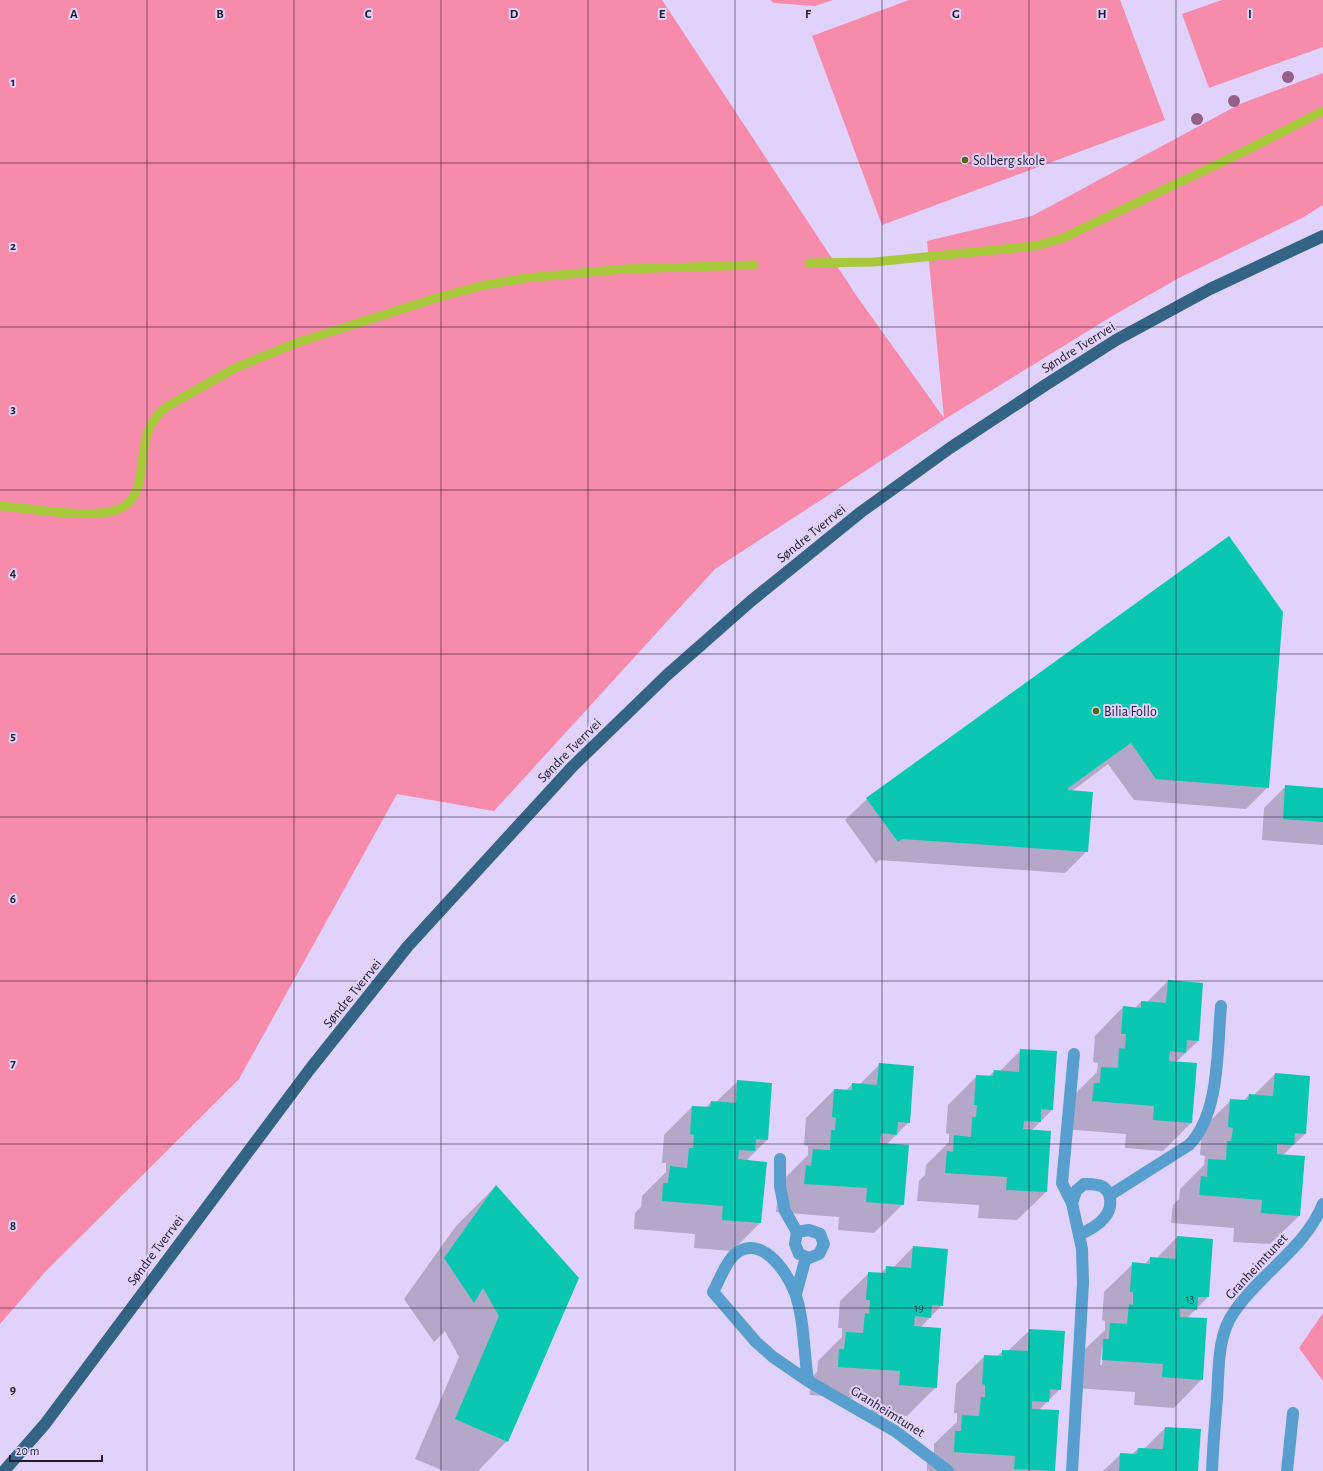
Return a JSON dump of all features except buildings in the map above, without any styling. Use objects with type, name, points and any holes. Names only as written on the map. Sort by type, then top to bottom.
[{"type":"main road","name":"Søndre Tverrvei","points":[[4,1471],[45,1424],[310,1069],[408,946],[573,766],[667,675],[751,602],[861,512],[1002,414],[1116,340],[1210,289],[1323,236]]},
{"type":"street","points":[[1110,1195],[1189,1145],[1199,1135],[1206,1121],[1213,1098],[1221,1006]]},
{"type":"street","points":[[1072,1471],[1083,1283],[1079,1235],[1072,1203],[1062,1183],[1074,1054]]},
{"type":"street","points":[[780,1158],[780,1186],[785,1211],[797,1232],[795,1244],[799,1254],[809,1258],[819,1254],[824,1244],[820,1234],[809,1230],[797,1232]]},
{"type":"street","points":[[1072,1203],[1076,1191],[1084,1184],[1098,1184],[1106,1189],[1110,1195],[1109,1210],[1105,1217],[1095,1227],[1079,1235]]},
{"type":"street","name":"Granheimtunet","points":[[1212,1471],[1220,1351],[1224,1332],[1234,1312],[1316,1222],[1323,1204]]},
{"type":"street","name":"Granheimtunet","points":[[808,1380],[802,1328],[796,1294],[785,1274],[767,1253],[752,1248],[740,1251],[732,1258],[713,1292],[756,1342],[773,1357],[808,1380],[895,1431],[948,1471]]},
{"type":"street","name":"Granheimtunet","points":[[796,1294],[806,1257]]},
{"type":"street","points":[[1287,1471],[1293,1413]]},
{"type":"shaded area","points":[[0,0],[662,0],[858,298],[944,418],[927,241],[1032,216],[1240,104],[1323,73],[1323,205],[1302,218],[1177,279],[1114,315],[945,419],[715,569],[494,811],[397,794],[239,1079],[45,1272],[0,1324]]},
{"type":"shaded area","points":[[770,0],[833,0],[815,6],[774,3]]},
{"type":"shaded area","points":[[909,0],[1120,0],[1165,120],[882,225],[812,36]]},
{"type":"shaded area","points":[[1222,0],[1323,0],[1323,47],[1209,88],[1182,14]]},
{"type":"shaded area","points":[[1323,1313],[1323,1381],[1299,1348]]},
{"type":"waterway","points":[[809,263],[874,262],[1035,246],[1063,238],[1247,150],[1323,111]]},
{"type":"waterway","points":[[0,506],[79,514],[110,512],[121,508],[135,495],[139,483],[144,447],[150,426],[159,413],[166,407],[235,368],[296,343],[436,298],[485,285],[526,278],[626,269],[754,265]]},
{"type":"place","name":"Solberg skole","points":[[965,160]]},
{"type":"place","name":"Bilia Follo","points":[[1096,711]]}]
